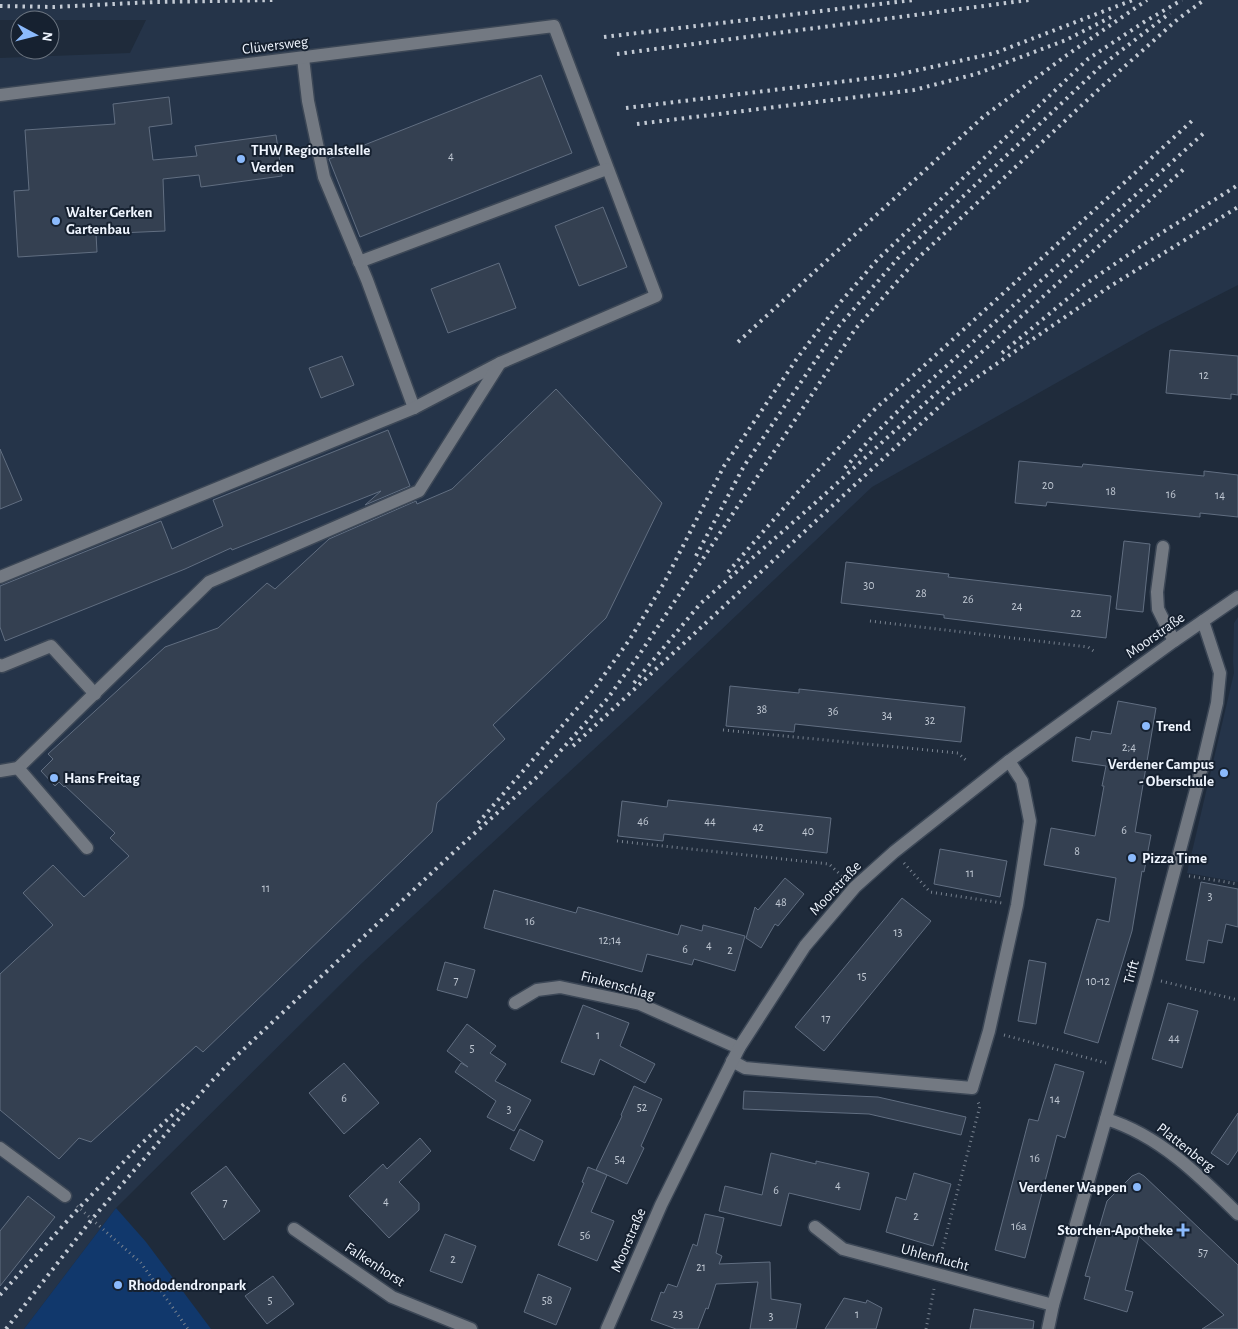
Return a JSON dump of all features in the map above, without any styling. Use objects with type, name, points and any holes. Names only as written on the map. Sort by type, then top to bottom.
[{"type":"street","name":"Clüversweg","points":[[0,95],[554,26],[607,169]]},
{"type":"street","points":[[303,58],[308,101],[324,177],[360,262],[414,408]]},
{"type":"street","points":[[0,577],[414,408],[500,363],[656,296],[607,169],[360,262]]},
{"type":"street","points":[[0,771],[18,768],[209,582],[419,491],[500,363]]},
{"type":"street","points":[[1163,547],[1157,592],[1158,609],[1174,641]]},
{"type":"street","name":"Moorstraße","points":[[607,1329],[660,1205],[739,1048],[805,946],[855,888],[894,852],[1009,761],[1174,641],[1238,598]]},
{"type":"street","name":"Trift","points":[[1048,1329],[1053,1305],[1146,978],[1217,703],[1220,673],[1204,621]]},
{"type":"street","points":[[0,665],[2,666],[51,646],[95,694]]},
{"type":"street","points":[[732,1061],[745,1068],[972,1088],[989,1031],[1017,905],[1030,821],[1022,781],[1009,761]]},
{"type":"street","points":[[18,768],[87,848]]},
{"type":"street","name":"Finkenschlag","points":[[515,1003],[537,990],[560,987],[640,1004],[739,1048]]},
{"type":"street","name":"Plattenberg","points":[[1106,1119],[1126,1125],[1152,1139],[1203,1181],[1238,1214]]},
{"type":"street","points":[[0,1148],[65,1196]]},
{"type":"street","name":"Uhlenflucht","points":[[815,1227],[843,1249],[1053,1305]]},
{"type":"street","name":"Falkenhorst","points":[[294,1229],[392,1297],[471,1329]]},
{"type":"path","points":[[870,621],[1088,647],[1095,652]]},
{"type":"path","points":[[723,730],[958,753],[968,762]]},
{"type":"path","points":[[617,842],[829,864],[855,888]]},
{"type":"path","points":[[894,852],[930,892],[1017,905]]},
{"type":"path","points":[[1174,873],[1238,884]]},
{"type":"path","points":[[1146,978],[1238,1000]]},
{"type":"path","points":[[989,1031],[1121,1067]]},
{"type":"path","points":[[926,1329],[936,1274],[980,1106],[972,1088]]},
{"type":"path","points":[[65,1196],[141,1263],[188,1329]]},
{"type":"shaded area","points":[[0,0],[1238,0],[1238,285],[1150,330],[872,487],[644,703],[363,962],[116,1208],[24,1329],[0,1329],[0,58],[10,58],[10,60],[60,60],[60,56],[130,53],[146,20],[60,20],[60,10],[10,10],[10,20],[0,20]]},
{"type":"shaded area","name":"Verdener Campus - Oberschule","points":[[1238,617],[1238,882],[1187,873],[1234,673],[1234,623]]},
{"type":"shaded area","name":"Rhododendronpark","points":[[116,1208],[146,1242],[211,1329],[24,1329]]},
{"type":"building","points":[[541,75],[572,153],[360,237],[329,159]]},
{"type":"building","points":[[169,97],[172,124],[149,127],[153,160],[197,156],[195,146],[276,135],[282,176],[201,187],[199,175],[163,179],[165,231],[96,234],[97,252],[18,257],[14,191],[29,190],[25,130],[115,124],[113,104]]},
{"type":"building","points":[[603,207],[627,267],[579,286],[555,226]]},
{"type":"building","points":[[499,263],[516,308],[448,333],[431,289]]},
{"type":"building","points":[[1170,350],[1238,356],[1238,395],[1231,394],[1231,399],[1166,393]]},
{"type":"building","points":[[342,356],[354,385],[321,398],[309,368]]},
{"type":"building","points":[[556,389],[662,503],[606,618],[493,725],[505,739],[437,803],[432,832],[203,1052],[196,1046],[91,1142],[79,1138],[59,1159],[0,1110],[0,974],[53,925],[23,893],[53,865],[84,897],[129,856],[110,838],[115,833],[65,786],[59,782],[55,786],[41,771],[53,759],[48,754],[165,647],[218,628],[267,583],[275,589],[329,539],[416,501],[417,504],[452,489]]},
{"type":"building","points":[[388,430],[410,486],[365,505],[381,491],[232,550],[231,548],[185,569],[5,641],[0,627],[0,586],[161,521],[172,549],[223,526],[213,500]]},
{"type":"building","points":[[0,449],[22,500],[0,509]]},
{"type":"building","points":[[1019,461],[1082,467],[1083,464],[1204,476],[1204,471],[1238,475],[1238,517],[1200,513],[1200,517],[1047,502],[1046,506],[1015,503]]},
{"type":"building","points":[[1124,541],[1150,544],[1143,612],[1116,609]]},
{"type":"building","points":[[846,562],[949,574],[948,577],[1111,596],[1106,638],[944,618],[944,615],[841,603]]},
{"type":"building","points":[[730,686],[799,693],[799,689],[965,707],[961,742],[795,724],[794,732],[726,726]]},
{"type":"building","points":[[1118,701],[1156,708],[1135,832],[1151,835],[1144,872],[1142,871],[1132,931],[1098,1043],[1064,1033],[1097,919],[1109,922],[1116,878],[1044,865],[1051,828],[1095,836],[1106,766],[1072,761],[1076,737],[1090,740],[1092,731],[1111,734]]},
{"type":"building","points":[[668,800],[831,818],[827,853],[664,834],[663,841],[618,836],[622,801],[667,807]]},
{"type":"building","points":[[940,849],[1007,861],[1000,897],[934,884]]},
{"type":"building","points":[[785,878],[804,894],[778,926],[775,924],[761,948],[746,938],[755,907],[758,910]]},
{"type":"building","points":[[1201,882],[1238,889],[1238,927],[1226,924],[1222,943],[1208,940],[1204,963],[1186,960]]},
{"type":"building","points":[[494,890],[576,913],[578,907],[678,935],[681,925],[702,931],[703,925],[745,936],[735,971],[694,959],[692,965],[647,954],[642,972],[484,928]]},
{"type":"building","points":[[902,898],[931,921],[824,1051],[795,1027]]},
{"type":"building","points":[[1029,960],[1046,963],[1036,1024],[1018,1021]]},
{"type":"building","points":[[445,962],[475,970],[467,998],[437,990]]},
{"type":"building","points":[[1168,1003],[1198,1011],[1182,1068],[1152,1059]]},
{"type":"building","points":[[583,1005],[629,1023],[620,1046],[655,1064],[645,1083],[600,1059],[594,1075],[561,1062]]},
{"type":"building","points":[[467,1024],[496,1046],[490,1053],[506,1064],[495,1081],[531,1100],[514,1131],[487,1117],[496,1101],[455,1072],[461,1063],[468,1067],[447,1051]]},
{"type":"building","points":[[344,1063],[379,1103],[344,1134],[309,1093]]},
{"type":"building","points":[[1055,1064],[1084,1072],[1065,1138],[1057,1135],[1025,1258],[995,1250],[1029,1119],[1038,1121]]},
{"type":"building","points":[[634,1086],[662,1099],[641,1146],[644,1148],[627,1184],[596,1170]]},
{"type":"building","points":[[744,1091],[878,1097],[966,1117],[961,1135],[869,1114],[743,1109]]},
{"type":"building","points":[[1238,1113],[1238,1150],[1228,1165],[1211,1153]]},
{"type":"building","points":[[520,1129],[543,1141],[534,1161],[510,1149]]},
{"type":"building","points":[[420,1138],[431,1151],[399,1182],[419,1203],[419,1210],[389,1238],[349,1196],[383,1164],[387,1169]]},
{"type":"building","points":[[771,1153],[816,1164],[816,1161],[869,1173],[860,1210],[789,1193],[781,1226],[719,1211],[725,1186],[762,1195]]},
{"type":"building","points":[[226,1166],[260,1211],[224,1240],[191,1193]]},
{"type":"building","points":[[588,1167],[607,1175],[591,1212],[614,1221],[597,1261],[558,1245],[584,1183],[582,1182]]},
{"type":"building","points":[[914,1173],[951,1184],[933,1246],[886,1232],[896,1197],[906,1200]]},
{"type":"building","points":[[1139,1173],[1238,1265],[1238,1329],[1202,1329],[1224,1315],[1139,1236],[1125,1290],[1133,1292],[1127,1312],[1084,1299],[1090,1277],[1085,1276],[1107,1201],[1132,1176]]},
{"type":"building","points":[[28,1196],[55,1217],[0,1286],[0,1231]]},
{"type":"building","points":[[705,1214],[724,1218],[716,1253],[722,1256],[719,1264],[770,1262],[771,1299],[801,1304],[796,1329],[750,1329],[758,1282],[716,1284],[708,1309],[706,1308],[698,1329],[676,1329],[651,1320],[661,1292],[664,1293],[668,1284],[677,1287],[693,1244],[697,1246]]},
{"type":"building","points":[[445,1234],[476,1246],[462,1283],[430,1271]]},
{"type":"building","points":[[538,1274],[571,1288],[556,1325],[524,1312]]},
{"type":"building","points":[[273,1276],[294,1304],[267,1324],[245,1296]]},
{"type":"building","points":[[844,1298],[866,1303],[867,1300],[882,1308],[876,1329],[825,1329]]},
{"type":"building","points":[[974,1309],[1034,1321],[1033,1329],[970,1329]]},
{"type":"railway","points":[[0,6],[53,7],[155,2],[273,0]]},
{"type":"railway","points":[[604,37],[913,0]]},
{"type":"railway","points":[[617,54],[1029,0]]},
{"type":"railway","points":[[626,108],[896,75],[995,53],[1133,0]]},
{"type":"railway","points":[[738,342],[983,117],[1067,55],[1147,0]]},
{"type":"railway","points":[[478,823],[594,689],[630,639],[664,583],[724,466],[798,357],[837,306],[878,259],[1088,59],[1144,22],[1182,0]]},
{"type":"railway","points":[[6,1329],[92,1219],[209,1084],[230,1062],[455,851],[537,777],[608,698],[641,652],[856,328],[918,258],[1098,90],[1178,19],[1204,0]]},
{"type":"railway","points":[[696,556],[744,466],[839,326],[899,257],[1101,66],[1170,13]]},
{"type":"railway","points":[[637,124],[914,90],[976,74],[1066,40],[1111,17]]},
{"type":"railway","points":[[728,572],[796,494],[876,408],[1194,119]]},
{"type":"railway","points":[[845,468],[872,437],[911,398],[1205,132]]},
{"type":"railway","points":[[634,683],[701,603],[814,504],[1185,168]]},
{"type":"railway","points":[[1002,353],[1084,285],[1147,242],[1238,185]]},
{"type":"railway","points":[[573,746],[954,393],[1109,287],[1238,207]]},
{"type":"railway","points":[[0,1295],[79,1208],[139,1146],[184,1104]]},
{"type":"place","name":"THW Regionalstelle Verden","points":[[241,159]]},
{"type":"place","name":"Walter Gerken Gartenbau","points":[[56,221]]},
{"type":"place","name":"Trend","points":[[1146,726]]},
{"type":"place","name":"Verdener Campus - Oberschule","points":[[1224,773]]},
{"type":"place","name":"Hans Freitag","points":[[54,778]]},
{"type":"place","name":"Pizza Time","points":[[1132,858]]},
{"type":"place","name":"Verdener Wappen","points":[[1137,1187]]},
{"type":"place","name":"Storchen-Apotheke","points":[[1183,1230]]},
{"type":"place","name":"Rhododendronpark","points":[[118,1285]]}]
